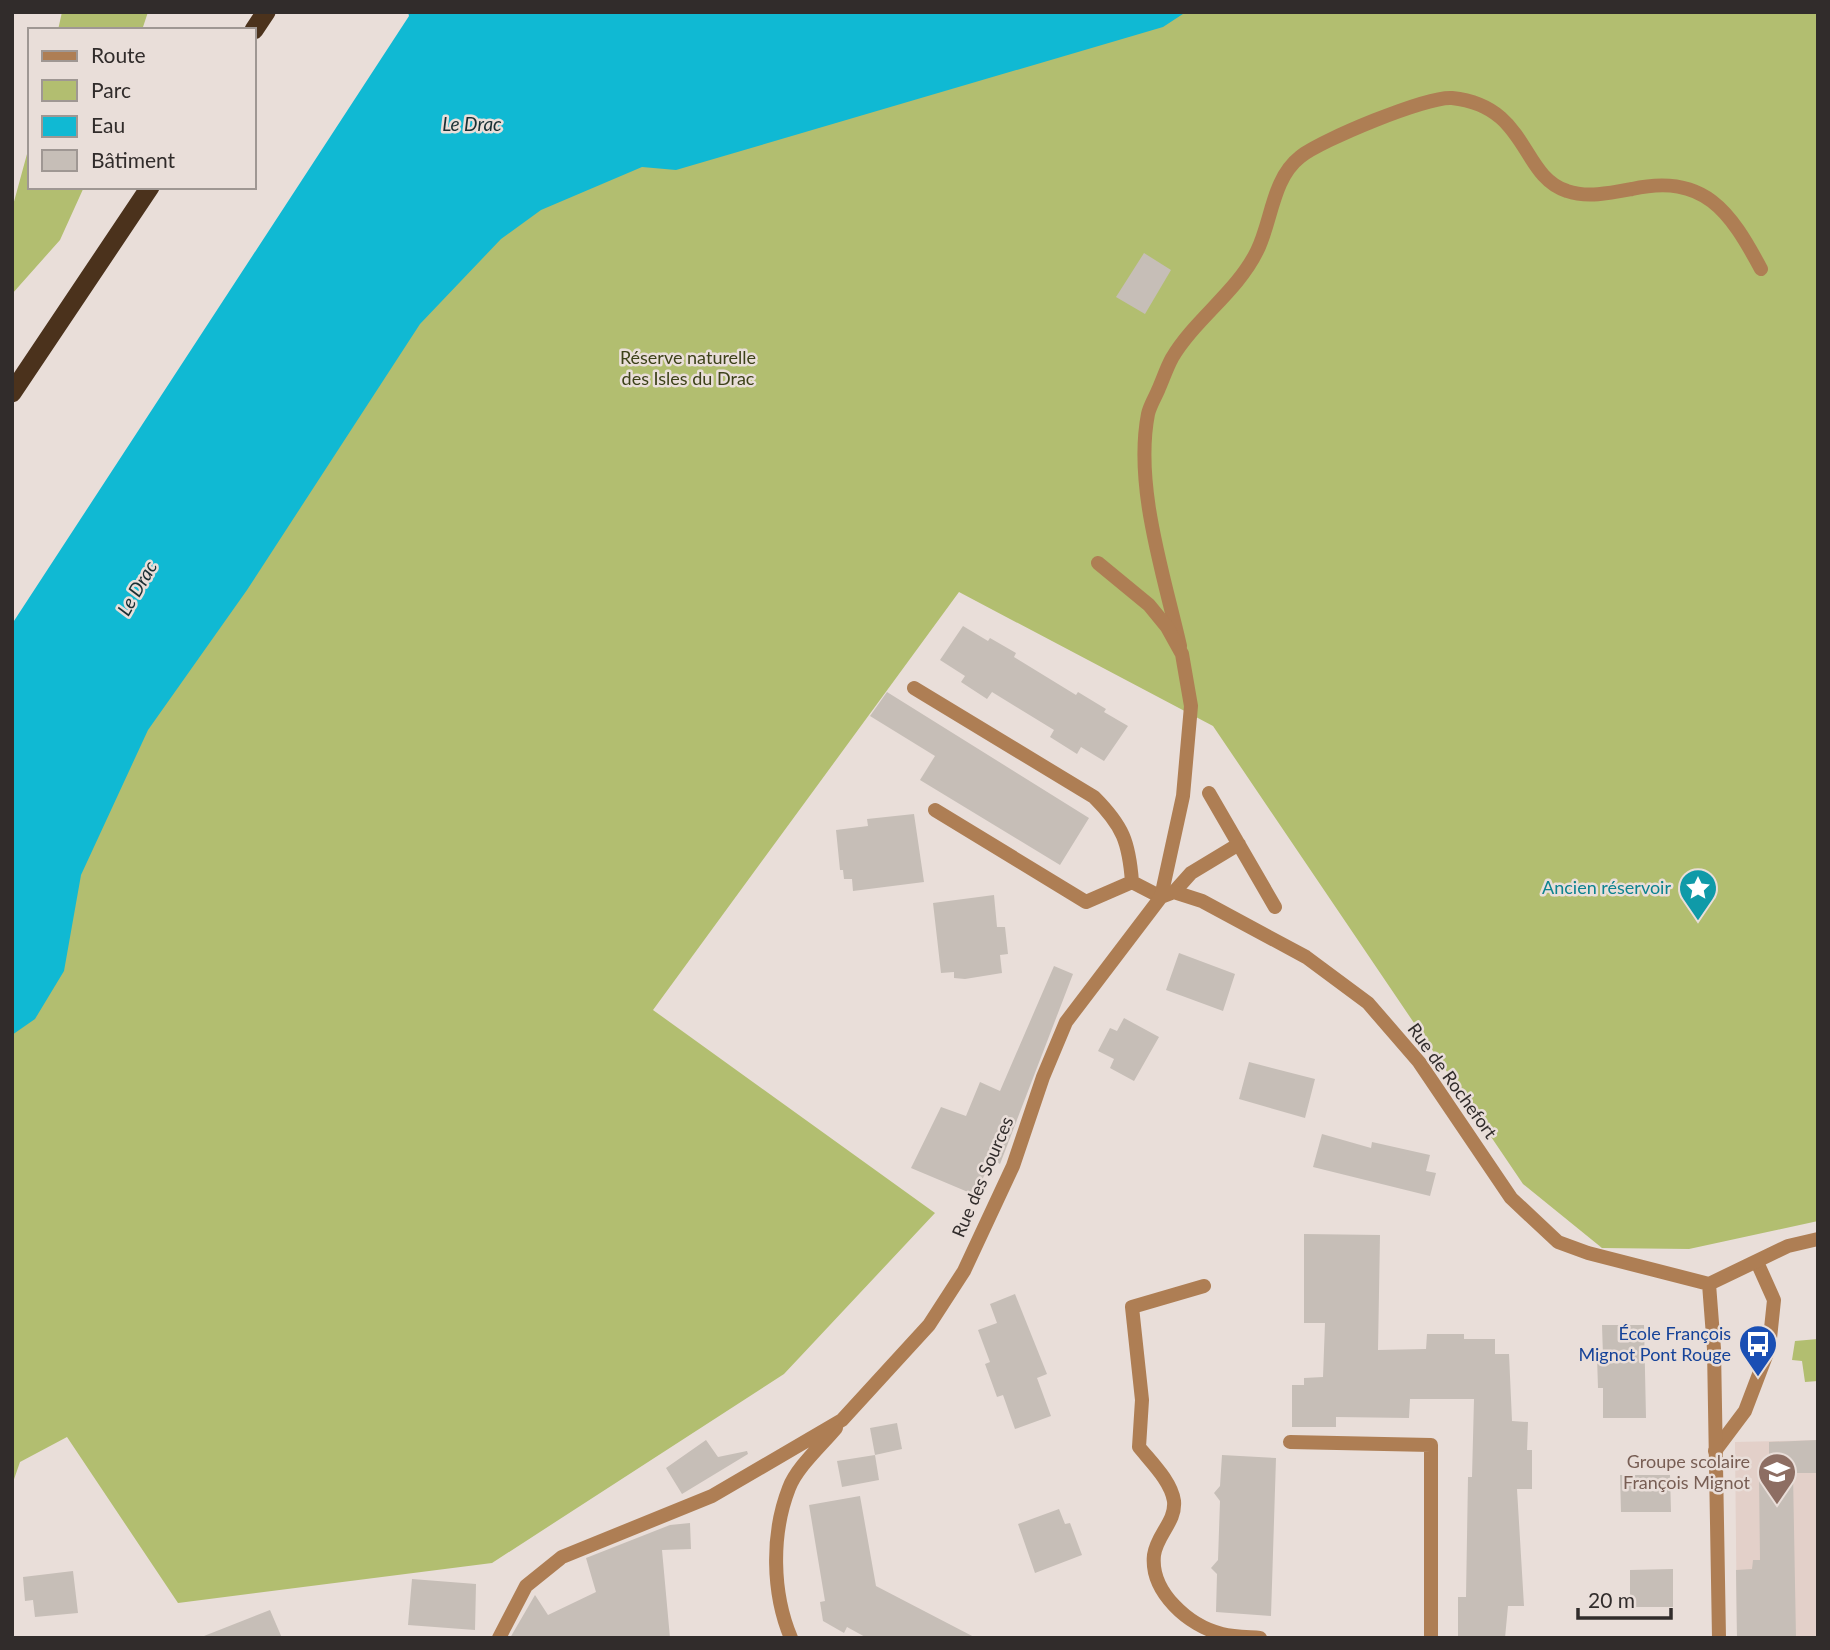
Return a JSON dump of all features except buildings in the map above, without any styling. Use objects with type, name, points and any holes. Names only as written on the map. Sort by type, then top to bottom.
[{"type":"highway","points":[[255,28],[265,12]]},
{"type":"highway","points":[[12,393],[149,189]]},
{"type":"street","points":[[1182,654],[1152,518],[1146,470],[1148,413],[1173,357],[1238,280],[1257,250],[1278,188],[1301,156],[1401,110],[1441,98],[1476,103],[1492,108],[1548,178],[1565,191],[1589,195],[1654,184],[1682,185],[1702,192],[1741,232],[1762,269]]},
{"type":"street","name":"Rue des Sources","points":[[499,1638],[526,1586],[562,1557],[712,1496],[842,1420],[929,1325],[964,1270],[1013,1166],[1043,1077],[1066,1022],[1167,895],[1183,796],[1191,706],[1182,654],[1167,627],[1149,605],[1098,563]]},
{"type":"street","points":[[914,688],[1094,797],[1110,813],[1130,846],[1132,882],[1086,902],[935,810]]},
{"type":"street","points":[[1209,793],[1275,907]]},
{"type":"street","points":[[1167,895],[1191,873],[1239,844]]},
{"type":"street","name":"Rue de Rochefort","points":[[1132,882],[1167,895],[1202,901],[1306,957],[1368,1003],[1419,1062],[1511,1198],[1558,1242],[1588,1253],[1709,1284]]},
{"type":"street","points":[[1719,1638],[1709,1284],[1788,1246],[1818,1239]]},
{"type":"street","points":[[1715,1451],[1745,1412],[1769,1348],[1774,1300],[1757,1262]]},
{"type":"street","points":[[1204,1286],[1132,1307],[1142,1400],[1139,1447],[1166,1482],[1173,1497],[1174,1512],[1159,1536],[1154,1555],[1155,1573],[1179,1611],[1200,1626],[1223,1634],[1260,1638]]},
{"type":"street","points":[[791,1638],[782,1615],[776,1573],[779,1527],[789,1486],[842,1420]]},
{"type":"street","points":[[1290,1441],[1431,1446],[1431,1638]]},
{"type":"shaded area","name":"Groupe scolaire François Mignot","points":[[1818,1440],[1818,1638],[1737,1638],[1735,1442]]},
{"type":"green space","points":[[62,12],[148,12],[143,28],[58,28]]},
{"type":"green space","name":"Réserve naturelle des Isles du Drac","points":[[505,12],[1818,12],[1818,1221],[1689,1249],[1602,1248],[1523,1184],[1213,726],[959,592],[653,1010],[935,1213],[784,1374],[492,1563],[178,1603],[67,1437],[20,1462],[12,1485],[12,743]]},
{"type":"green space","points":[[28,150],[28,189],[83,189],[60,240],[12,294],[12,209]]},
{"type":"green space","points":[[1818,1339],[1818,1381],[1805,1382],[1802,1361],[1792,1360],[1795,1341]]},
{"type":"water","name":"Le Drac","points":[[408,12],[1186,12],[1163,27],[676,170],[642,167],[541,210],[501,239],[420,324],[247,590],[148,730],[81,875],[64,971],[35,1019],[12,1035],[12,624],[409,16]]},
{"type":"place","name":"Ancien réservoir","points":[[1698,922]]},
{"type":"place","name":"École François Mignot Pont Rouge","points":[[1758,1378]]},
{"type":"place","name":"Groupe scolaire François Mignot","points":[[1777,1506]]}]
